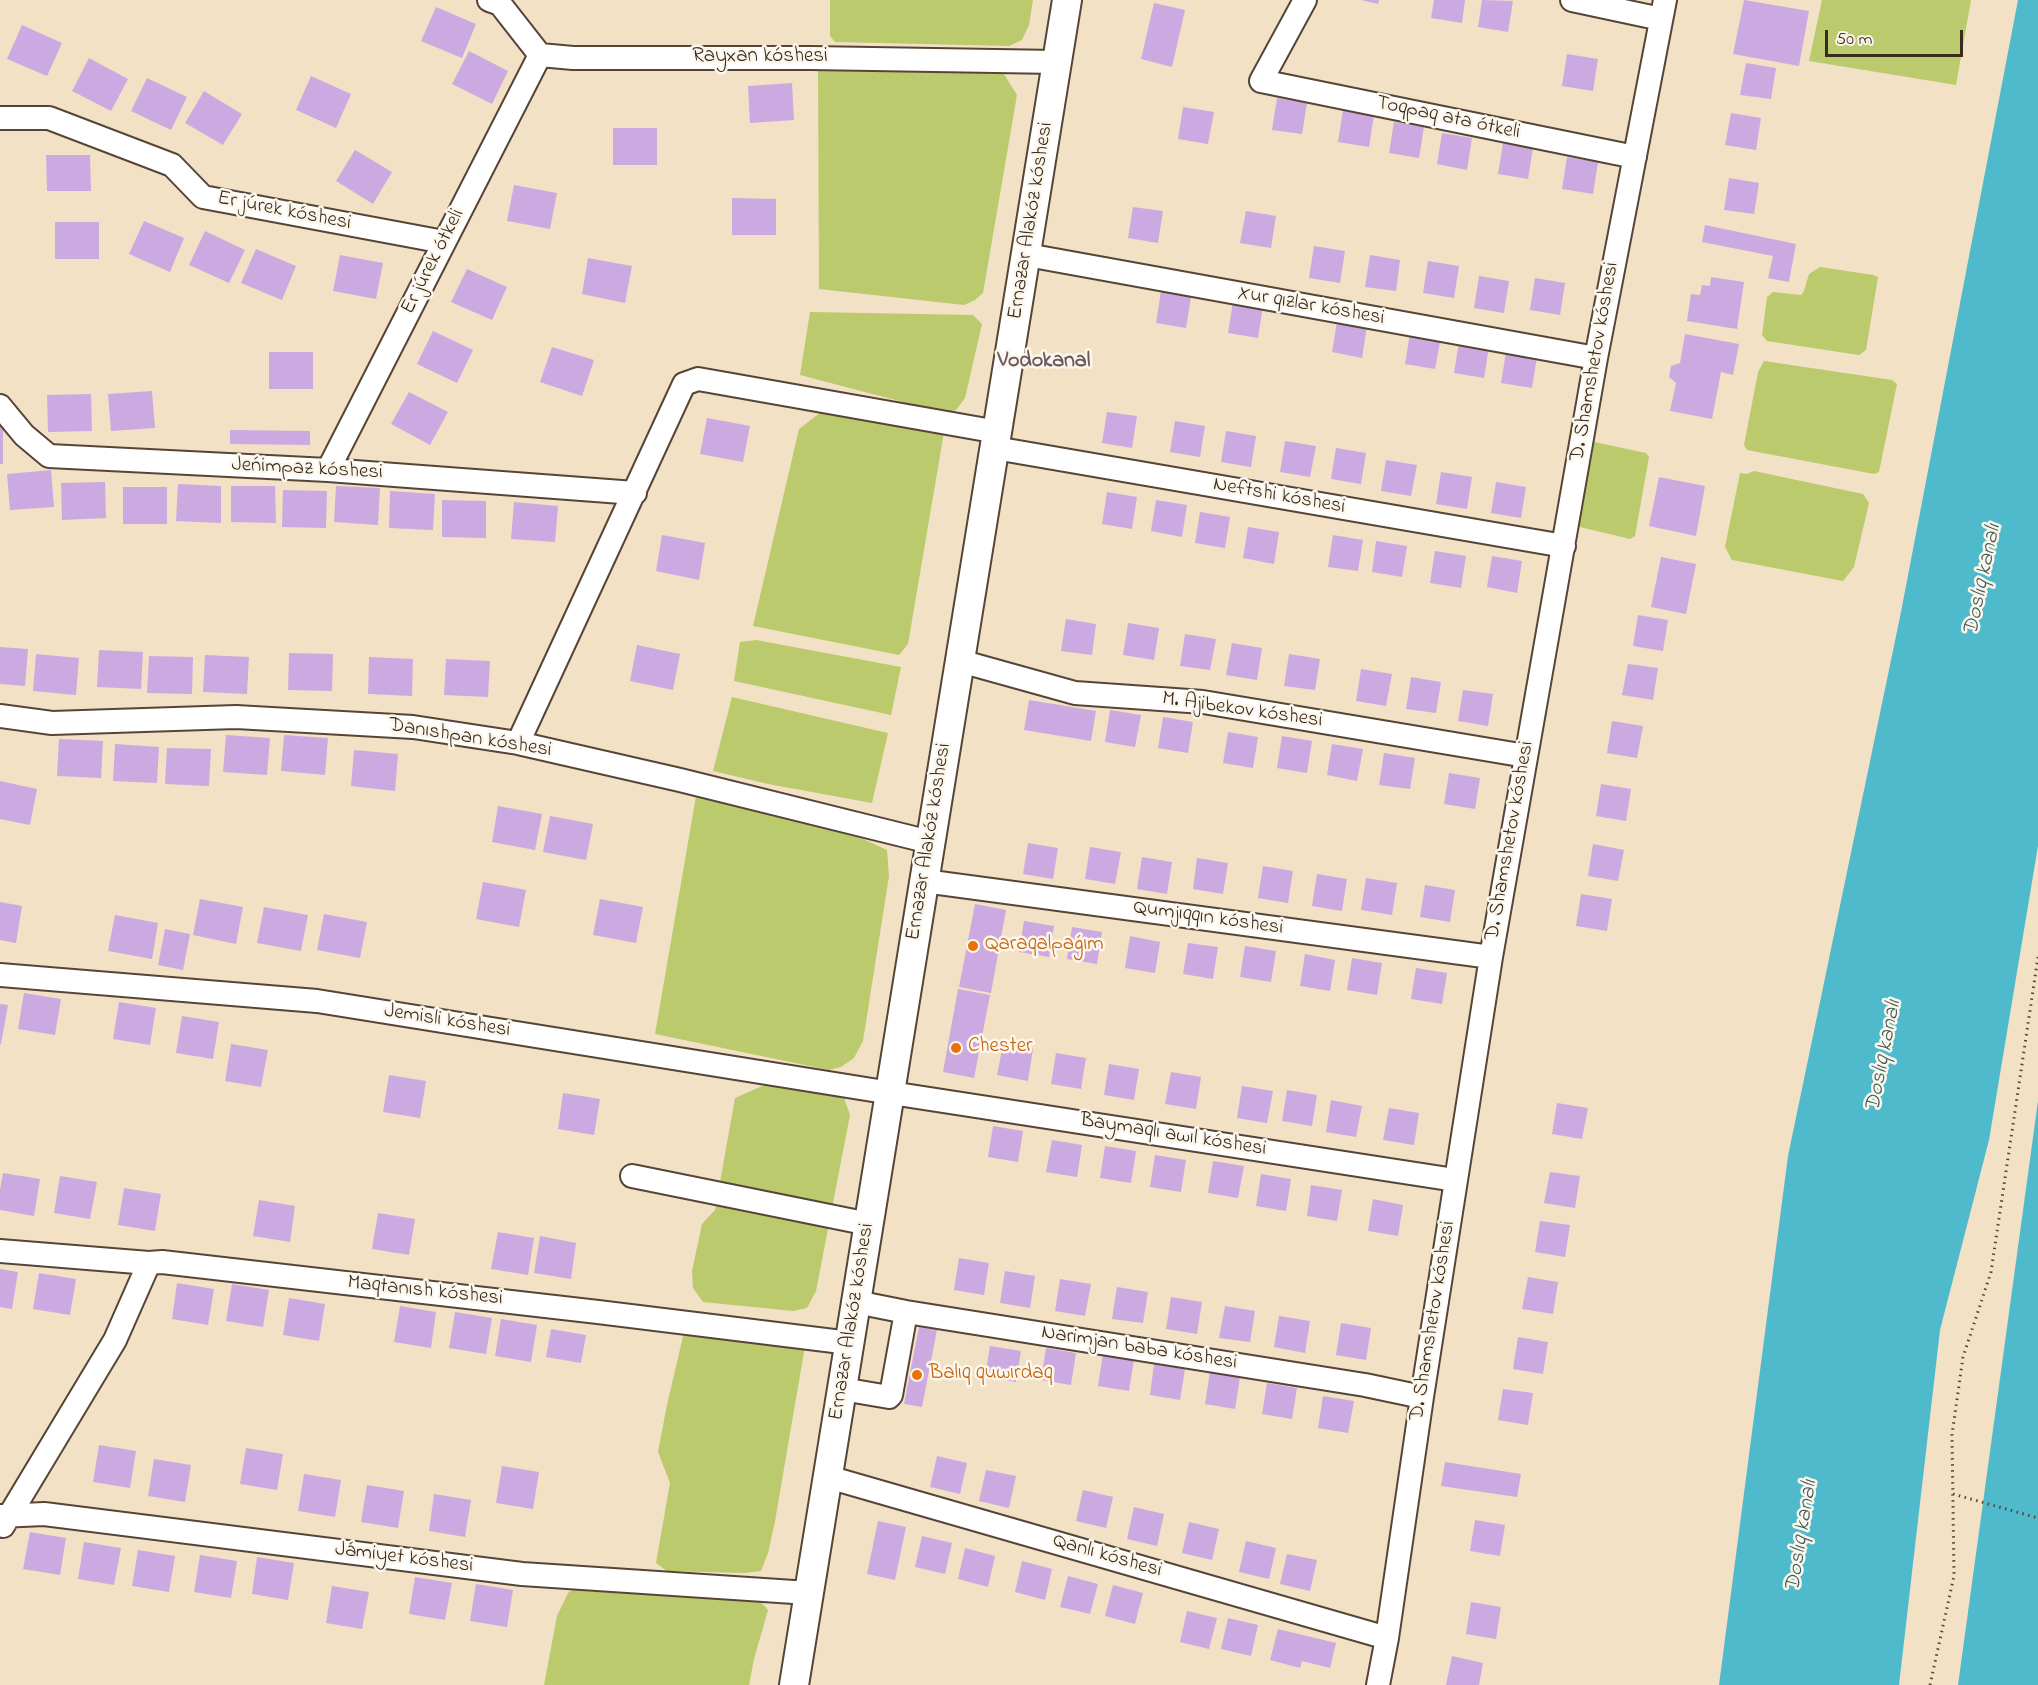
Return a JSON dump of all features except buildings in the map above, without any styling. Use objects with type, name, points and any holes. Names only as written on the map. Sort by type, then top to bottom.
[{"type":"main road","name":"Ernazar Alakóz kóshesi","points":[[794,1685],[1067,0]]},
{"type":"street","points":[[489,0],[500,4],[540,55]]},
{"type":"street","name":"Toqpaq ata ótkeli","points":[[1305,0],[1261,81],[1635,157]]},
{"type":"street","points":[[1572,0],[1663,9]]},
{"type":"street","name":"D. Shamshetov kóshesi","points":[[1378,1685],[1491,957],[1596,358],[1663,9]]},
{"type":"street","name":"Rayxan kóshesi","points":[[540,55],[573,58],[811,58],[1057,62]]},
{"type":"street","name":"Er júrek ótkeli","points":[[328,470],[540,55]]},
{"type":"street","name":"Er júrek kóshesi","points":[[0,118],[49,117],[172,165],[203,197],[444,242]]},
{"type":"street","name":"Xur qızlar kóshesi","points":[[1027,255],[1596,358]]},
{"type":"street","name":"Neftshi kóshesi","points":[[518,743],[684,384],[698,379],[996,440],[1564,546]]},
{"type":"street","name":"Jeńimpaz kóshesi","points":[[0,406],[24,435],[49,456],[328,470],[634,493]]},
{"type":"street","name":"M. Ajibekov kóshesi","points":[[960,661],[1076,693],[1203,702],[1526,756]]},
{"type":"street","name":"Danıshpan kóshesi","points":[[0,716],[52,723],[236,717],[413,727],[518,743],[680,780],[930,842]]},
{"type":"street","name":"Qumjıqqın kóshesi","points":[[924,881],[1491,957]]},
{"type":"street","name":"Jemisli kóshesi","points":[[0,975],[317,1001],[891,1093]]},
{"type":"street","name":"Baymaqlı awıl kóshesi","points":[[891,1093],[1455,1180]]},
{"type":"street","points":[[632,1176],[869,1224]]},
{"type":"street","name":"Maqtanısh kóshesi","points":[[0,1251],[149,1263],[162,1262],[850,1343]]},
{"type":"street","points":[[3,1520],[115,1340],[149,1263]]},
{"type":"street","name":"Narimjan baba kóshesi","points":[[856,1302],[906,1312],[1365,1385],[1422,1397]]},
{"type":"street","points":[[842,1389],[889,1397],[891,1395],[906,1312]]},
{"type":"street","name":"Qanlı kóshesi","points":[[828,1478],[1387,1638]]},
{"type":"street","name":"Jámiyet kóshesi","points":[[3,1520],[45,1514],[522,1574],[809,1593]]},
{"type":"path","points":[[1930,1685],[1954,1576],[1952,1435],[1963,1356],[1991,1272],[2038,957]]},
{"type":"path","points":[[1953,1494],[2038,1518]]},
{"type":"green space","points":[[830,0],[1033,0],[1029,25],[1022,40],[1009,46],[835,42],[830,36]]},
{"type":"green space","points":[[1822,0],[1971,0],[1956,85],[1809,61]]},
{"type":"green space","points":[[818,70],[1002,71],[1017,95],[983,293],[975,300],[964,305],[819,289]]},
{"type":"green space","points":[[1820,267],[1878,277],[1866,350],[1859,355],[1767,341],[1762,335],[1767,297],[1773,292],[1801,295],[1809,274]]},
{"type":"green space","points":[[810,312],[973,315],[982,324],[965,398],[956,410],[945,413],[800,375]]},
{"type":"green space","points":[[1764,361],[1892,380],[1897,384],[1879,472],[1874,474],[1747,450],[1744,445],[1758,372]]},
{"type":"green space","points":[[825,409],[944,432],[908,644],[899,655],[753,626],[799,429]]},
{"type":"green space","points":[[1594,442],[1646,453],[1649,457],[1635,536],[1630,539],[1580,527],[1576,521],[1591,447]]},
{"type":"green space","points":[[1754,471],[1863,494],[1869,503],[1854,567],[1843,581],[1732,560],[1725,547],[1740,473],[1747,474]]},
{"type":"green space","points":[[756,640],[901,667],[891,715],[734,681],[740,642]]},
{"type":"green space","points":[[732,697],[888,733],[872,803],[768,784],[713,771]]},
{"type":"green space","points":[[696,796],[848,832],[887,850],[889,876],[863,1041],[854,1058],[841,1067],[829,1070],[655,1034]]},
{"type":"green space","points":[[789,1082],[833,1089],[844,1098],[850,1115],[816,1291],[807,1308],[793,1311],[703,1302],[693,1288],[692,1271],[702,1224],[715,1210],[735,1098],[762,1086]]},
{"type":"green space","points":[[685,1328],[805,1346],[775,1521],[768,1553],[761,1571],[744,1573],[667,1571],[656,1563],[670,1483],[658,1452]]},
{"type":"green space","points":[[581,1583],[759,1600],[768,1610],[749,1685],[544,1685],[557,1616],[568,1593]]},
{"type":"water","name":"Doslıq kanalı","points":[[2018,0],[2038,0],[2038,846],[1989,1140],[1940,1330],[1899,1685],[1719,1685],[1788,1156],[1901,612]]},
{"type":"water","points":[[2038,1101],[2038,1685],[1958,1685]]},
{"type":"place","name":"Qaraqalpaǵım","points":[[973,946]]},
{"type":"place","name":"Chester","points":[[956,1048]]},
{"type":"place","name":"Balıq quwırdaq","points":[[917,1375]]},
{"type":"district","name":"Vodokanal","points":[[1044,362]]}]
